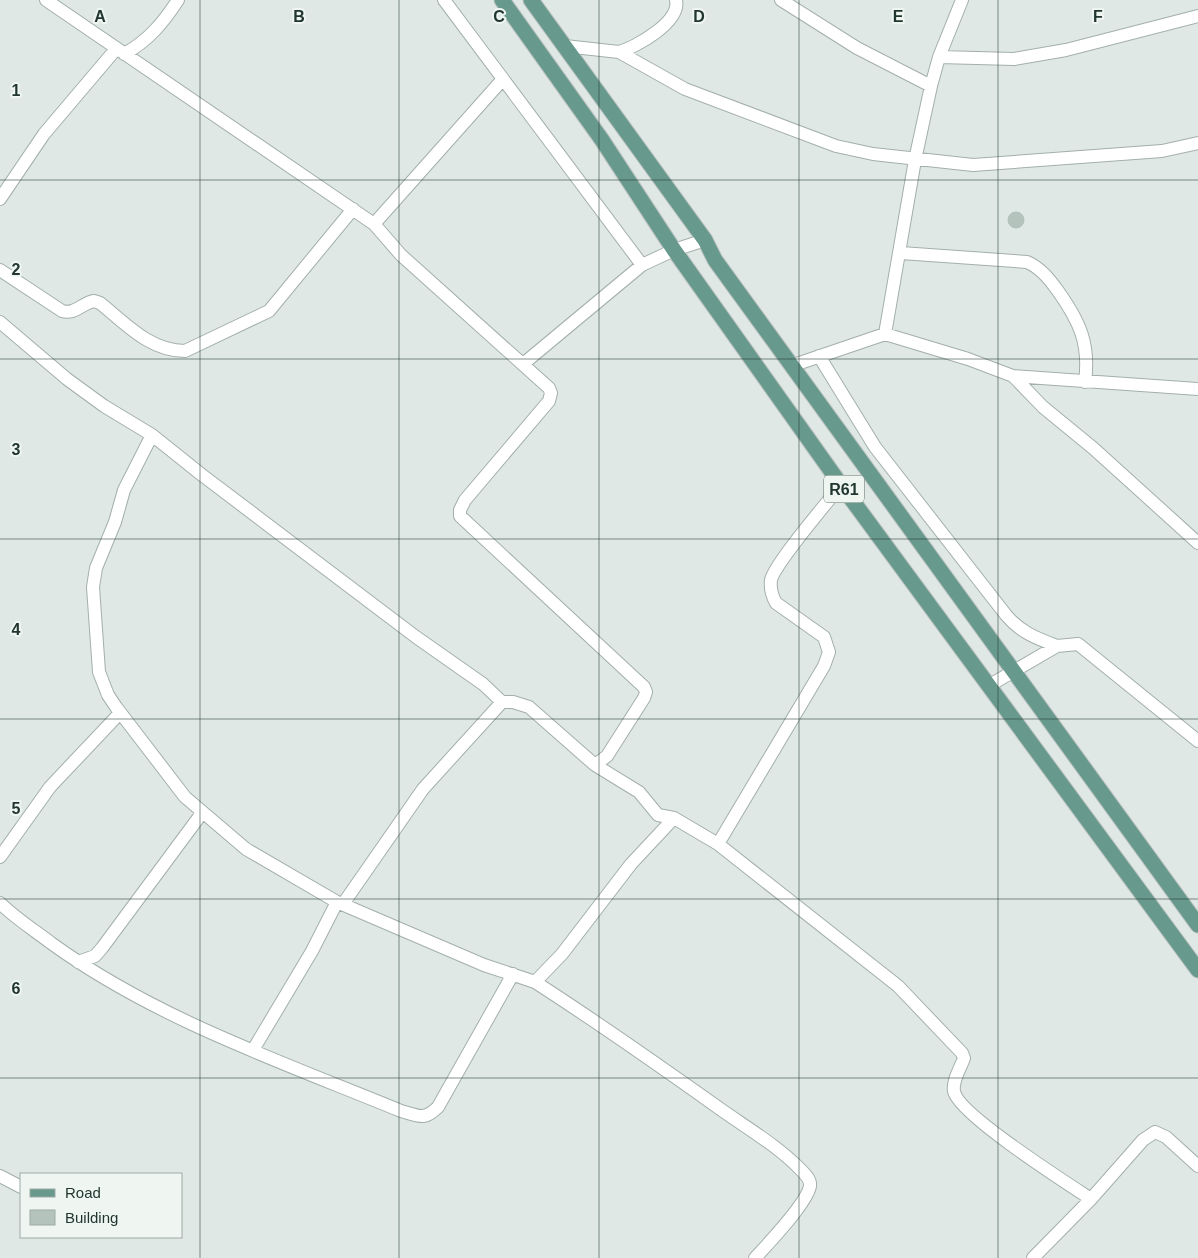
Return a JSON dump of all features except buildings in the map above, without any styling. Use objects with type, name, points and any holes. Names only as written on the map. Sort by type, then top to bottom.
[{"type":"main road","name":"R61","points":[[502,0],[602,140],[674,250],[841,486],[990,685],[1198,970]]},
{"type":"main road","name":"R61","points":[[532,0],[705,240],[715,260],[791,366],[1198,925]]},
{"type":"street","points":[[46,0],[374,224],[402,255],[549,388],[551,393],[549,401],[465,500],[460,510],[460,516],[644,687],[646,692],[644,698],[607,756],[595,765]]},
{"type":"street","points":[[0,199],[44,134],[120,51],[140,45],[155,32],[178,0]]},
{"type":"street","points":[[444,0],[642,264]]},
{"type":"street","points":[[619,52],[644,41],[660,29],[673,16],[677,5],[676,0]]},
{"type":"street","points":[[781,0],[857,48],[931,86]]},
{"type":"street","points":[[885,334],[915,160],[931,86],[939,57],[962,0]]},
{"type":"street","points":[[939,57],[1014,59],[1066,50],[1198,16]]},
{"type":"street","points":[[564,46],[619,52],[685,89],[836,146],[873,154],[973,165],[1162,151],[1198,143]]},
{"type":"street","points":[[374,224],[503,79]]},
{"type":"street","points":[[0,270],[62,311],[68,313],[76,311],[94,301],[152,344],[172,351],[185,350],[269,311],[353,209]]},
{"type":"street","points":[[523,364],[642,264],[674,250],[705,240]]},
{"type":"street","points":[[900,253],[1027,262],[1036,266],[1051,282],[1075,315],[1084,338],[1088,362],[1085,382]]},
{"type":"street","points":[[0,322],[67,379],[104,406],[152,434],[202,475],[416,637],[483,684],[502,702],[513,702],[529,707],[595,765],[639,792],[658,814],[674,818],[718,844],[855,950],[908,995],[962,1053],[964,1058],[954,1086],[958,1100],[1020,1152],[1091,1199]]},
{"type":"street","points":[[791,366],[885,334],[968,359],[1013,376],[1198,389]]},
{"type":"street","points":[[819,356],[875,447],[1015,626],[1030,636],[1057,646]]},
{"type":"street","points":[[1013,376],[1043,407],[1128,479],[1198,543]]},
{"type":"street","points":[[152,434],[124,490],[115,522],[96,568],[93,587],[99,672],[108,695],[120,713],[179,790],[202,813],[246,849],[340,903],[484,965],[535,982],[623,1040],[773,1147],[805,1175],[810,1186],[785,1225],[755,1258]]},
{"type":"street","points":[[718,844],[824,666],[829,652],[824,636],[776,603],[772,596],[771,584],[780,564],[841,486]]},
{"type":"street","points":[[990,685],[1057,646],[1078,644],[1198,741]]},
{"type":"street","points":[[253,1050],[340,903],[423,789],[502,702]]},
{"type":"street","points":[[0,856],[50,787],[120,713]]},
{"type":"street","points":[[78,962],[95,956],[102,948],[202,813]]},
{"type":"street","points":[[535,982],[562,954],[631,864],[674,818]]},
{"type":"street","points":[[0,903],[78,962],[125,990],[193,1025],[401,1111],[423,1117],[429,1116],[443,1099],[513,974]]},
{"type":"street","points":[[1033,1258],[1091,1199],[1143,1140],[1154,1132],[1166,1137],[1198,1166]]},
{"type":"street","points":[[0,1176],[20,1186]]}]
